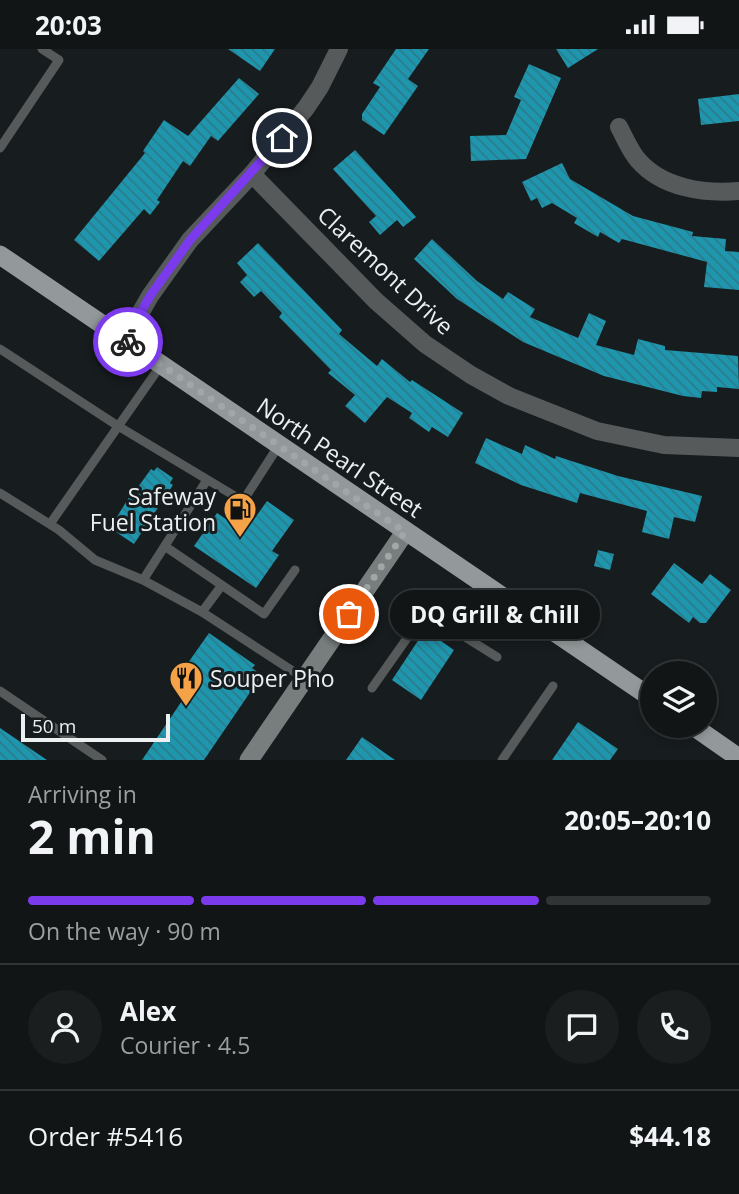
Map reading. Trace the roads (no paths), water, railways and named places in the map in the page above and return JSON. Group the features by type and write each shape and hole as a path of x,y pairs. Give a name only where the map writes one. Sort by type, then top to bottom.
{"main road":[{"name":"North Pearl Street","path":"0,255 640,690"},
{"path":"249,760 405,532"},
{"path":"710,738 739,758"}],"street":[{"path":"125,340 150,296 190,240 252,174 306,108 339,49"},
{"path":"620,127 637,160 660,178 694,189 739,191"},
{"name":"Claremont Drive","path":"252,174 376,301 425,344 471,375 521,401 597,431 664,445 739,448"}],"lane":[{"path":"0,148 58,60 42,49"},
{"path":"0,349 118,426 243,501 279,445"},
{"path":"50,524 161,365"},
{"path":"143,580 207,480"},
{"path":"0,493 50,524 95,561 143,580 202,612 305,679"},
{"path":"166,547 264,614 295,570"},
{"path":"202,612 222,585"},
{"path":"372,688 421,620 438,620 497,657"},
{"path":"502,760 553,686"},
{"path":"0,691 102,760"}],"place":[{"name":"Safeway Fuel Station","path":"240,539"},
{"name":"DQ Grill & Chill","path":"349,614"},
{"name":"Souper Pho","path":"186,708"}]}
